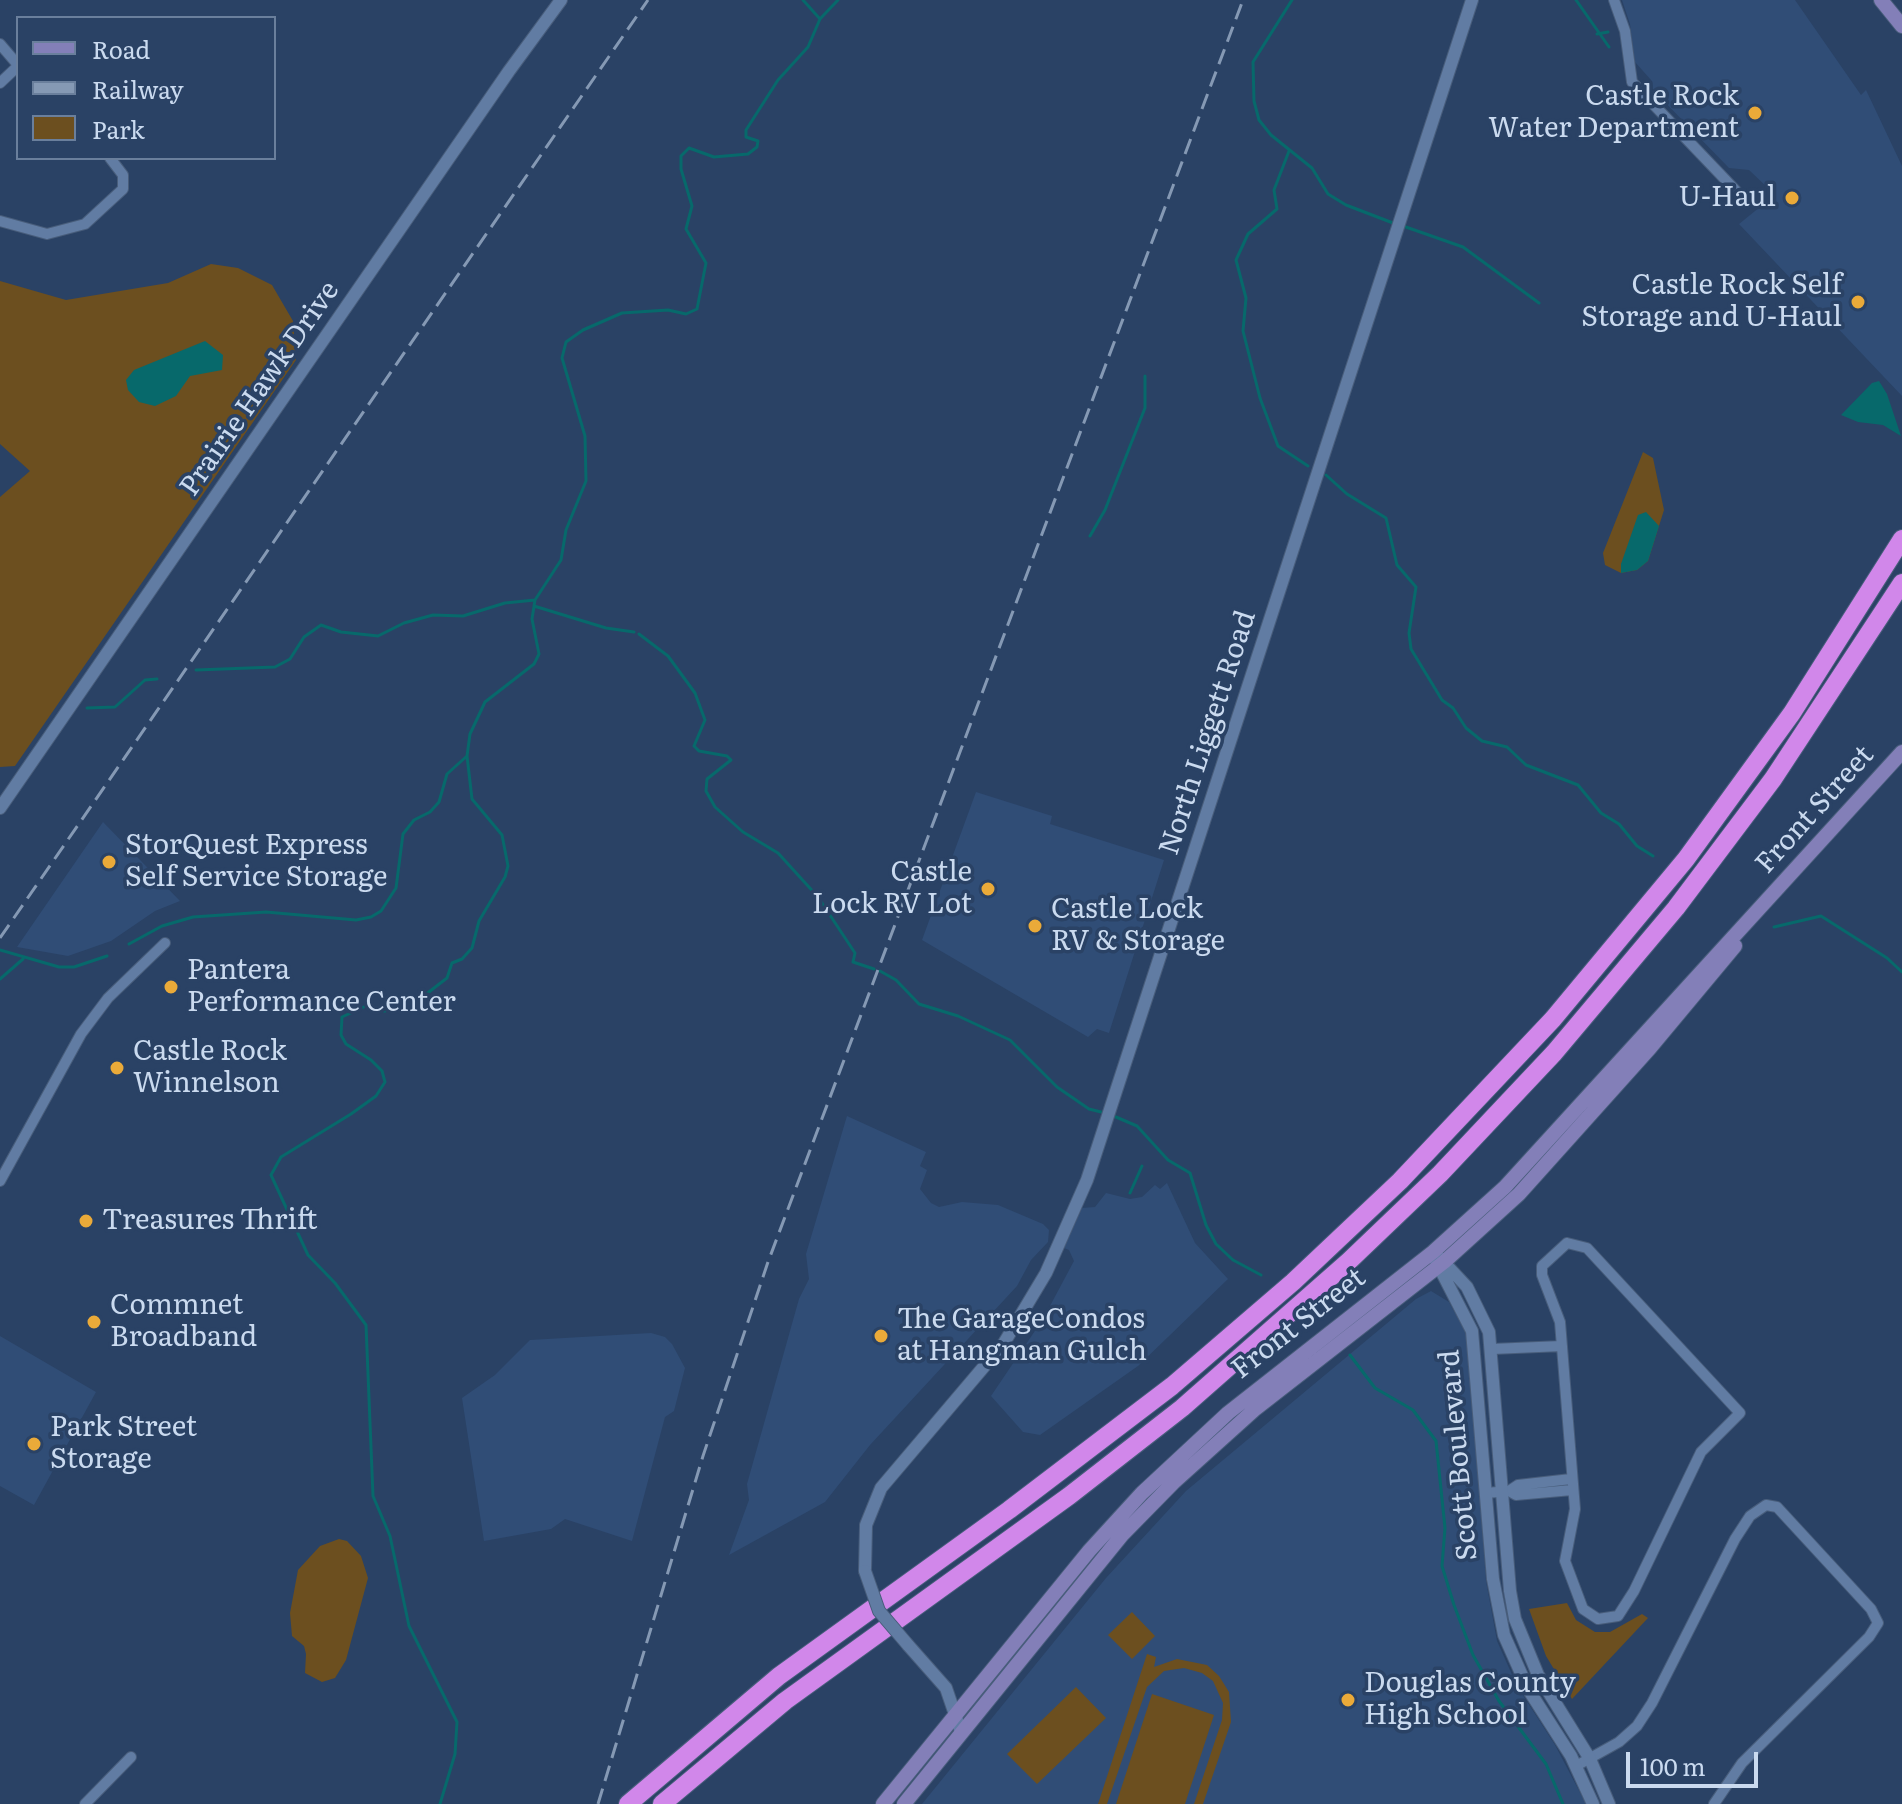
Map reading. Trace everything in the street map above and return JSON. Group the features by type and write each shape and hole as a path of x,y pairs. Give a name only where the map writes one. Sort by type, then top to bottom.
{"highway":[{"path":"628,1804 779,1676 1009,1510 1172,1386 1293,1282 1400,1181 1553,1019 1686,859 1792,713 1902,539"},
{"path":"662,1804 785,1701 1069,1496 1182,1408 1349,1261 1440,1174 1554,1053 1685,896 1781,767 1902,583"}],"main road":[{"path":"1881,0 1902,26"},
{"name":"Front Street","path":"904,1804 1122,1535 1174,1482 1254,1410 1438,1260 1559,1151 1708,980 1766,903 1902,752"},
{"name":"Front Street","path":"883,1804 1089,1551 1170,1465 1247,1396 1438,1260"}],"street":[{"name":"Prairie Hawk Drive","path":"0,808 561,0"},
{"name":"North Liggett Road","path":"961,1732 940,1678 879,1611 865,1571 866,1525 881,1488 1004,1343 1046,1273 1087,1180 1472,0"},
{"path":"1614,0 1625,31 1632,82 1740,195"},
{"path":"0,44 16,64"},
{"path":"0,83 16,68"},
{"path":"0,221 47,234 85,224 123,189 123,175 112,160"},
{"path":"0,1181 81,1034 108,998 165,943"},
{"path":"1567,1243 1587,1248 1740,1413 1701,1452 1634,1591 1618,1616 1598,1619 1583,1609 1573,1587 1565,1561 1575,1509 1572,1485 1560,1322 1542,1275 1542,1266 1567,1243"},
{"name":"Scott Boulevard","path":"1438,1260 1475,1299 1486,1320 1492,1349 1506,1492 1510,1591 1520,1632 1545,1689 1590,1759 1609,1804"},
{"name":"Scott Boulevard","path":"1438,1260 1472,1331 1493,1579 1504,1635 1528,1689 1576,1766 1593,1804"},
{"path":"1492,1349 1562,1346"},
{"path":"1486,1493 1506,1492 1518,1485 1572,1485"},
{"path":"1576,1766 1637,1726 1652,1703 1735,1539 1750,1516 1766,1505 1777,1507 1871,1609 1878,1623 1869,1637 1742,1763 1714,1804"},
{"path":"85,1804 131,1757"}],"shaded area":[{"path":"1622,0 1795,0 1861,95 1866,90 1902,166 1902,396 1739,224 1760,207 1770,190 1749,170 1729,168 1653,90 1651,80 1635,62 1630,24"},
{"path":"205,341 223,355 222,370 190,376 176,396 155,406 139,402 128,390 126,380 134,370"},
{"path":"1879,381 1887,394 1901,436 1883,425 1858,422 1841,415 1872,383"},
{"path":"1646,512 1659,526 1648,561 1637,570 1621,573 1621,564 1638,515"},
{"name":"Castle Lock RV & Storage","path":"976,792 1052,816 1050,824 1164,860 1109,1033 1097,1029 1088,1037 922,940"},
{"name":"StorQuest Express Self Service Storage","path":"103,822 180,901 155,911 111,941 68,956 17,947"},
{"name":"The GarageCondos at Hangman Gulch","path":"847,1116 926,1152 920,1166 927,1170 920,1189 931,1203 939,1207 962,1202 998,1205 1043,1224 1049,1230 1048,1242 1031,1260 1017,1286 870,1445 825,1502 729,1555 749,1500 747,1484 799,1299 809,1279 806,1254"},
{"path":"1167,1183 1195,1243 1228,1279 1138,1366 1040,1435 1023,1432 991,1396 1043,1319 1074,1261 1069,1250 1064,1248 1082,1208 1095,1207 1106,1193 1130,1199 1142,1197 1155,1185 1160,1189"},
{"path":"1431,1291 1449,1302 1468,1337 1486,1581 1497,1641 1517,1686 1555,1745 1586,1804 922,1804 1106,1578 1186,1491 1416,1299"},
{"path":"651,1333 665,1337 672,1344 685,1368 674,1411 665,1417 632,1541 565,1519 551,1529 484,1541 462,1398 495,1375 530,1340"},
{"name":"Park Street Storage","path":"0,1336 96,1392 34,1505 0,1486"}],"green space":[{"path":"211,264 238,268 272,285 293,321 296,360 15,766 0,767 0,497 30,471 0,444 0,281 66,300 168,283"},
{"path":"1643,452 1653,458 1664,510 1648,561 1637,570 1621,573 1605,565 1603,553"},
{"path":"339,1539 347,1541 361,1556 368,1578 346,1660 335,1678 322,1682 305,1673 304,1646 292,1636 290,1613 298,1570 320,1546"},
{"path":"1567,1603 1576,1620 1595,1632 1610,1632 1642,1614 1648,1618 1572,1699 1546,1656 1529,1609"},
{"path":"1132,1612 1155,1636 1132,1659 1108,1635"},
{"path":"1147,1654 1156,1657 1154,1667 1177,1659 1207,1665 1229,1692 1231,1722 1203,1804 1194,1804 1222,1720 1223,1703 1213,1681 1202,1673 1184,1668 1164,1671 1147,1687 1107,1804 1098,1804"},
{"path":"1076,1687 1106,1718 1037,1784 1007,1754"},
{"path":"1152,1694 1214,1715 1185,1804 1116,1804"}],"waterway":[{"path":"803,0 820,19"},
{"path":"440,1804 455,1754 457,1722 409,1626 390,1536 373,1496 366,1325 335,1283 308,1255 271,1175 281,1157 376,1096 385,1082 382,1071 371,1060 346,1044 341,1035 342,1017 366,1006 393,1010 425,995 447,978 452,963 462,959 472,948 479,921 505,877 508,866 502,835 472,799 467,756 470,734 485,702 534,664 539,654 532,619 535,600 561,560 566,530 586,481 585,436 562,358 566,342 583,330 622,313 668,310 686,314 697,309 706,263 686,229 692,206 681,169 681,156 689,148 714,157 748,154 757,147 758,141 746,137 746,130 778,80 808,47 820,19 838,0"},
{"path":"1292,0 1253,62 1254,101 1259,120 1271,135 1312,168 1328,194 1346,205 1393,223"},
{"path":"1576,0 1609,47"},
{"path":"1597,34 1608,32"},
{"path":"1289,151 1274,190 1277,209 1248,234 1236,260 1246,298 1243,331 1260,398 1278,446 1308,466"},
{"path":"1403,226 1463,247 1539,303"},
{"path":"1090,536 1105,510 1145,408 1145,376"},
{"path":"1326,475 1347,494 1386,518 1397,565 1416,587 1409,633 1411,649 1442,700 1453,708 1466,728 1482,741 1507,747 1526,765 1578,785 1601,813 1619,824 1637,846 1653,856"},
{"path":"196,670 275,667 290,659 304,637 321,625 341,632 378,636 404,623 433,615 463,616 505,603 535,600"},
{"path":"534,606 606,628 634,632"},
{"path":"639,634 668,656 695,693 705,720 694,746 699,751 727,756 731,760 707,779 706,791 715,807 743,832 778,853 818,897 855,953 853,962 874,969"},
{"path":"87,708 115,707 145,680 157,679"},
{"path":"129,944 162,926 193,917 266,912 356,920 371,917 381,911 396,888 403,834 414,820 430,812 439,802 447,774 467,756"},
{"path":"1774,927 1821,916 1887,958 1902,972"},
{"path":"0,950 59,967 74,967 107,956"},
{"path":"0,979 23,959"},
{"path":"880,971 896,980 919,1004 958,1016 1010,1040 1057,1087 1089,1109 1101,1112"},
{"path":"1116,1117 1137,1126 1168,1160 1190,1173 1206,1225 1216,1244 1233,1260 1261,1275"},
{"path":"1130,1193 1142,1166"},
{"path":"1350,1355 1375,1388 1413,1410 1436,1441 1445,1528 1442,1566 1454,1605 1473,1655 1499,1701 1546,1764 1563,1804"}],"railway":[{"path":"0,938 648,0"},
{"path":"598,1804 703,1456 768,1262 1243,0"}],"place":[{"name":"Castle Rock Water Department","path":"1755,113"},
{"name":"U-Haul","path":"1792,198"},
{"name":"Castle Rock Self Storage and U-Haul","path":"1858,302"},
{"name":"StorQuest Express Self Service Storage","path":"109,862"},
{"name":"Castle Lock RV Lot","path":"988,889"},
{"name":"Castle Lock RV & Storage","path":"1035,926"},
{"name":"Pantera Performance Center","path":"171,987"},
{"name":"Castle Rock Winnelson","path":"117,1068"},
{"name":"Treasures Thrift","path":"86,1221"},
{"name":"Commnet Broadband","path":"94,1322"},
{"name":"The GarageCondos at Hangman Gulch","path":"881,1336"},
{"name":"Park Street Storage","path":"34,1444"},
{"name":"Douglas County High School","path":"1348,1700"}]}
